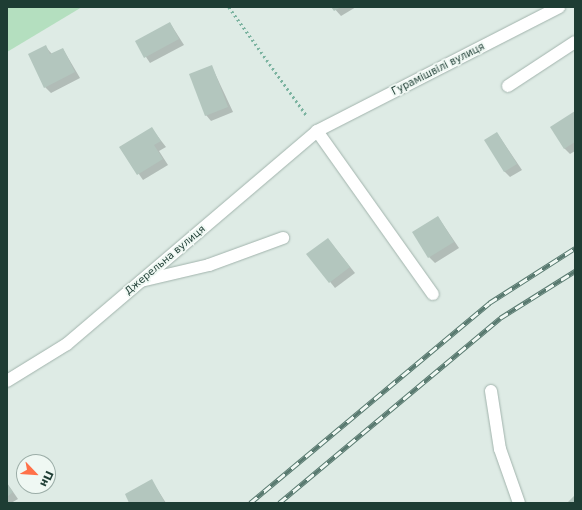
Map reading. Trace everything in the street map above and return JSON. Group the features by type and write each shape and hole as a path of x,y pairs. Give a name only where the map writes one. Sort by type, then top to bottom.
{"street":[{"name":"Гурамішвілі вулиця","path":"317,131 559,7"},
{"path":"508,86 575,42"},
{"name":"Джерельна вулиця","path":"7,381 66,344 317,131"},
{"path":"317,131 433,294"},
{"path":"141,281 209,265 283,238"},
{"path":"491,391 500,449 519,503"}],"path":[{"path":"229,7 317,131"}],"green space":[{"path":"7,7 82,7 7,52"}],"building":[{"path":"331,7 341,7 334,11"},
{"path":"170,22 179,39 144,58 135,41"},
{"path":"46,45 50,54 63,48 75,72 44,88 28,54"},
{"path":"212,65 228,107 205,116 189,74"},
{"path":"575,111 575,142 564,149 550,127"},
{"path":"152,127 161,141 154,145 163,159 137,175 119,147"},
{"path":"497,132 517,164 504,172 484,140"},
{"path":"438,216 454,242 428,258 412,232"},
{"path":"328,238 350,267 329,283 306,254"},
{"path":"152,479 165,503 129,503 125,494"},
{"path":"7,484 13,492 7,497"},
{"path":"575,495 575,503 567,503"}],"railway":[{"path":"250,503 489,303 575,248"},
{"path":"279,503 500,318 575,271"}]}
